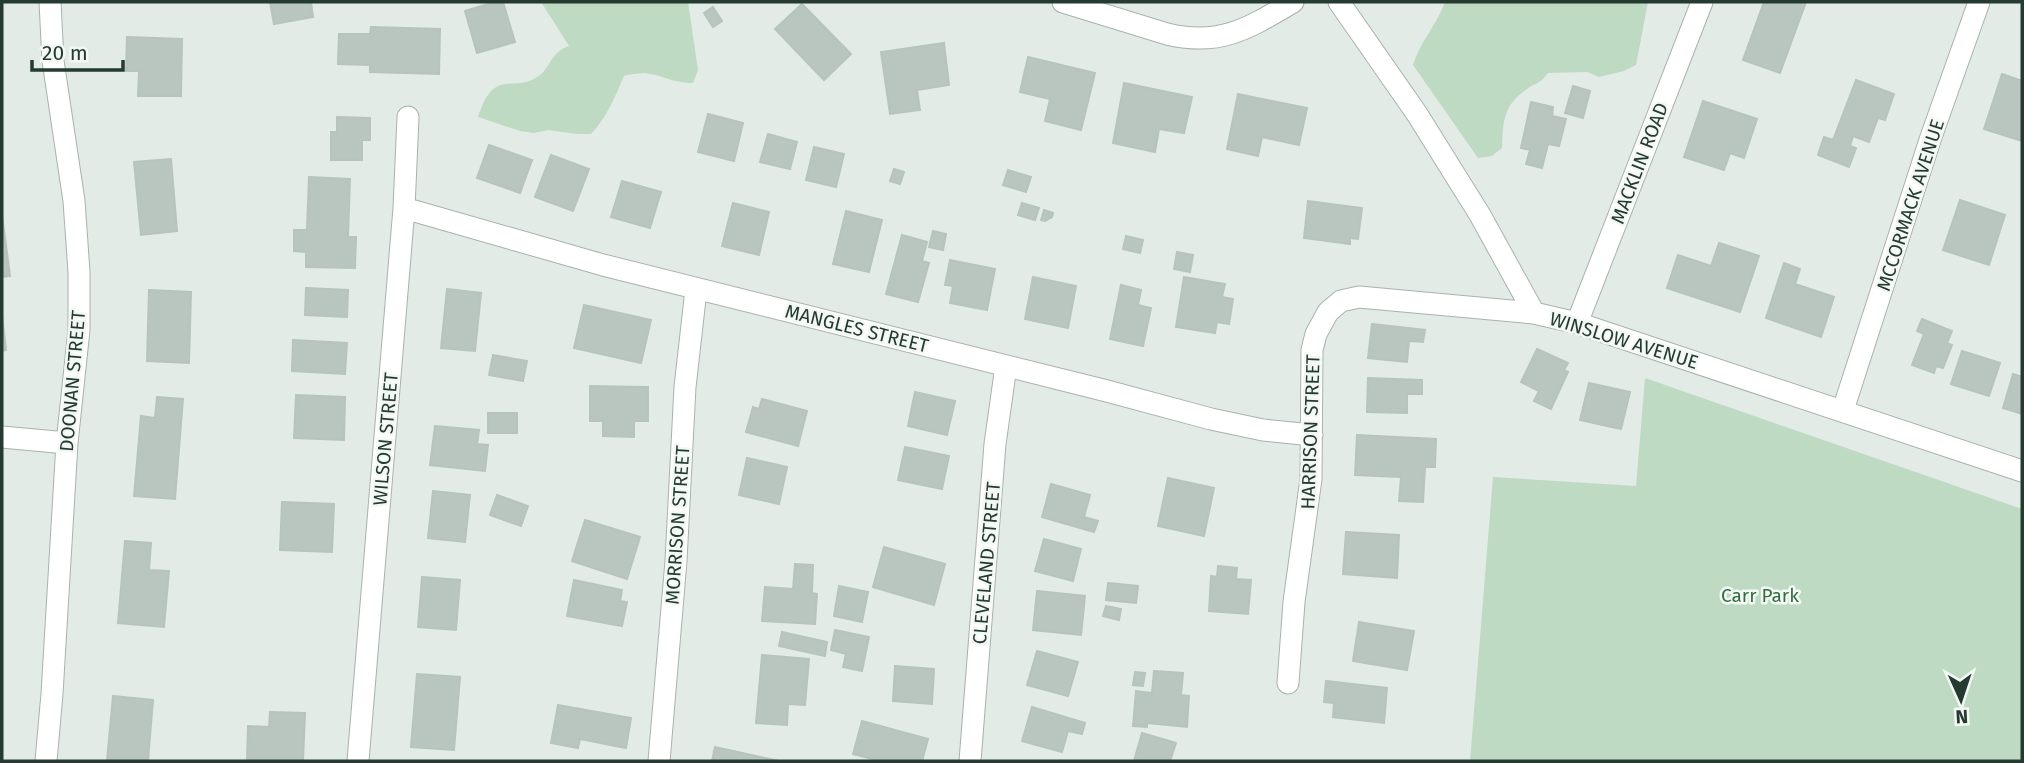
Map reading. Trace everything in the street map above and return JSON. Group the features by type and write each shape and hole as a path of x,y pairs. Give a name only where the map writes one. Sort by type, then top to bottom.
{"street":[{"name":"DOONAN STREET","path":"46,761 67,443 79,330 79,272 74,201 53,61 50,2"},
{"path":"1063,2 1167,34 1209,38 1244,30 1293,2"},
{"name":"WINSLOW AVENUE","path":"1339,2 1417,114 1480,215 1534,313 1577,323 2022,471"},
{"name":"MACKLIN ROAD","path":"1577,323 1702,2"},
{"name":"MCCORMACK AVENUE","path":"1843,410 1931,137 1979,2"},
{"name":"WILSON STREET","path":"358,761 404,208 408,117"},
{"name":"MANGLES STREET","path":"404,208 696,289 1211,419 1283,433 1312,435"},
{"name":"MORRISON STREET","path":"659,761 676,561 685,387 696,289"},
{"name":"HARRISON STREET","path":"1288,683 1294,602 1307,520 1312,435 1312,350 1321,321 1335,305 1348,298 1359,297 1534,313"},
{"name":"CLEVELAND STREET","path":"970,761 995,444 1006,366"},
{"path":"2,437 67,443"}],"green space":[{"path":"541,2 688,2 698,70 693,83 644,73 624,76 606,114 591,134 548,130 534,133 520,131 478,117 491,91 505,84 530,81 544,71 558,52 569,46"},
{"path":"1445,2 1648,2 1636,65 1599,77 1587,72 1548,73 1513,101 1504,122 1502,148 1492,156 1478,158 1413,65"},
{"name":"Carr Park","path":"1645,378 2022,509 2022,761 1470,761 1493,477 1636,486"}],"building":[{"path":"270,2 311,2 313,17 274,24"},
{"path":"503,2 515,42 477,53 465,11"},
{"path":"1764,2 1806,2 1780,73 1743,60"},
{"path":"802,4 851,54 824,80 775,29"},
{"path":"713,7 722,21 713,27 704,13"},
{"path":"371,27 440,29 439,74 370,72 370,65 338,64 339,34 370,34"},
{"path":"127,37 182,39 181,96 138,96 139,71 126,71"},
{"path":"944,43 949,85 917,90 920,110 890,114 881,52"},
{"path":"1028,57 1095,73 1081,130 1045,121 1050,99 1020,92"},
{"path":"2002,74 2022,81 2022,141 1984,129"},
{"path":"1856,80 1894,94 1885,120 1878,118 1869,142 1853,136 1850,146 1856,148 1849,167 1818,155 1824,137 1833,140"},
{"path":"1124,83 1192,97 1184,133 1159,129 1155,152 1113,143"},
{"path":"1573,86 1590,91 1583,118 1565,113"},
{"path":"1238,94 1307,108 1299,145 1262,137 1258,156 1227,149"},
{"path":"1703,101 1757,119 1744,158 1730,153 1724,170 1684,157"},
{"path":"1531,102 1553,107 1552,116 1566,119 1559,146 1548,144 1542,168 1526,164 1530,150 1521,148"},
{"path":"708,114 743,123 734,161 698,152"},
{"path":"337,117 370,118 370,140 362,140 362,160 331,160 331,132 337,132"},
{"path":"768,134 797,142 790,169 760,162"},
{"path":"489,145 532,160 520,193 477,178"},
{"path":"814,147 844,154 836,187 806,180"},
{"path":"551,155 589,169 573,211 535,197"},
{"path":"171,159 177,231 141,235 134,162"},
{"path":"894,169 904,172 900,184 890,181"},
{"path":"1008,170 1031,177 1026,192 1003,185"},
{"path":"309,177 350,179 348,237 356,237 355,268 306,267 306,252 294,251 294,230 307,230"},
{"path":"622,181 661,192 650,228 611,217"},
{"path":"1960,200 2005,215 1989,265 1943,250"},
{"path":"1308,201 1362,208 1358,239 1350,238 1350,244 1304,238"},
{"path":"733,203 769,212 759,255 722,246"},
{"path":"1022,203 1039,208 1035,220 1018,215"},
{"path":"1044,210 1053,213 1052,217 1045,221 1041,220"},
{"path":"846,211 882,220 869,272 833,264"},
{"path":"2,215 10,276 2,277"},
{"path":"933,231 946,234 943,250 929,247"},
{"path":"902,235 927,242 922,261 929,263 918,302 886,294"},
{"path":"1126,236 1143,240 1140,253 1123,249"},
{"path":"1719,243 1759,256 1740,312 1667,288 1678,255 1711,266"},
{"path":"1177,252 1193,255 1190,272 1174,269"},
{"path":"950,260 995,269 987,310 950,303 953,286 945,285"},
{"path":"1784,263 1800,269 1795,284 1834,297 1821,337 1766,318"},
{"path":"1033,277 1076,286 1068,328 1025,319"},
{"path":"1184,277 1225,284 1222,297 1233,299 1229,324 1217,322 1215,333 1176,327"},
{"path":"1121,285 1141,290 1138,305 1151,308 1143,346 1110,339"},
{"path":"306,288 348,290 347,317 305,315"},
{"path":"447,289 481,293 475,351 441,348"},
{"path":"149,290 191,292 189,363 147,361"},
{"path":"584,305 651,320 641,363 574,348"},
{"path":"2,315 6,350 2,351"},
{"path":"1922,319 1952,331 1947,343 1952,345 1943,368 1936,366 1934,373 1912,365 1924,334 1917,331"},
{"path":"1372,324 1425,330 1423,342 1409,341 1407,362 1368,358"},
{"path":"293,340 347,343 345,374 292,371"},
{"path":"1537,349 1568,363 1564,370 1568,372 1551,409 1534,401 1539,391 1521,382"},
{"path":"1962,351 2000,363 1989,396 1951,384"},
{"path":"493,355 527,361 523,381 489,375"},
{"path":"2013,374 2022,377 2022,414 2003,408"},
{"path":"1368,378 1422,380 1422,394 1407,394 1407,413 1367,412"},
{"path":"1589,383 1630,392 1621,429 1580,420"},
{"path":"590,386 648,387 648,421 634,421 634,437 603,436 603,421 590,421"},
{"path":"915,392 955,401 947,435 908,426"},
{"path":"296,395 345,397 344,440 294,438"},
{"path":"157,397 183,399 175,499 134,496 141,416 155,418"},
{"path":"762,399 807,411 798,446 746,432 753,407 759,409"},
{"path":"488,413 517,413 517,433 488,433"},
{"path":"435,426 479,430 477,444 488,445 485,471 430,465"},
{"path":"1357,435 1436,439 1435,467 1425,467 1423,502 1399,501 1401,477 1355,475"},
{"path":"905,447 949,456 942,489 898,480"},
{"path":"747,458 787,467 779,504 739,495"},
{"path":"1168,478 1214,488 1204,536 1158,526"},
{"path":"1051,484 1090,495 1084,517 1098,521 1094,532 1042,517"},
{"path":"433,491 470,495 465,542 428,538"},
{"path":"497,495 528,506 521,526 490,515"},
{"path":"282,502 334,504 332,552 280,550"},
{"path":"585,520 640,537 627,579 572,561"},
{"path":"1346,532 1399,535 1397,578 1343,574"},
{"path":"1044,539 1081,549 1073,581 1035,571"},
{"path":"125,541 151,543 149,570 169,571 164,627 118,623"},
{"path":"884,547 945,564 934,605 873,587"},
{"path":"795,564 813,565 812,593 817,594 815,624 762,621 765,587 793,589"},
{"path":"1218,566 1237,568 1236,579 1251,580 1248,614 1209,611 1211,576 1217,577"},
{"path":"422,577 460,580 456,630 418,627"},
{"path":"574,580 622,590 620,601 627,602 622,626 567,616"},
{"path":"1108,583 1138,586 1136,603 1106,600"},
{"path":"839,586 868,592 862,622 834,616"},
{"path":"1037,591 1085,596 1081,635 1033,630"},
{"path":"1106,606 1121,609 1119,620 1103,616"},
{"path":"1359,622 1414,631 1407,670 1353,661"},
{"path":"835,630 869,637 862,671 843,667 846,654 831,650"},
{"path":"782,632 827,642 825,656 779,646"},
{"path":"1037,651 1078,662 1068,696 1027,685"},
{"path":"762,655 809,659 805,705 788,704 787,725 756,723"},
{"path":"895,666 934,669 932,704 893,701"},
{"path":"1154,671 1183,673 1181,695 1189,696 1187,727 1147,723 1147,727 1133,726 1136,691 1152,693"},
{"path":"1135,672 1145,673 1143,686 1133,685"},
{"path":"417,674 460,677 454,750 411,747"},
{"path":"1326,681 1387,688 1384,723 1333,717 1334,703 1324,702"},
{"path":"113,696 153,700 148,761 107,761"},
{"path":"558,705 631,718 626,748 580,739 578,748 551,743"},
{"path":"1032,707 1085,723 1082,734 1068,731 1062,752 1022,741"},
{"path":"270,712 305,713 303,761 247,761 248,726 269,727"},
{"path":"862,721 928,739 922,761 880,761 853,754"},
{"path":"1142,733 1176,743 1170,761 1134,761"},
{"path":"715,747 779,761 712,761"}]}
